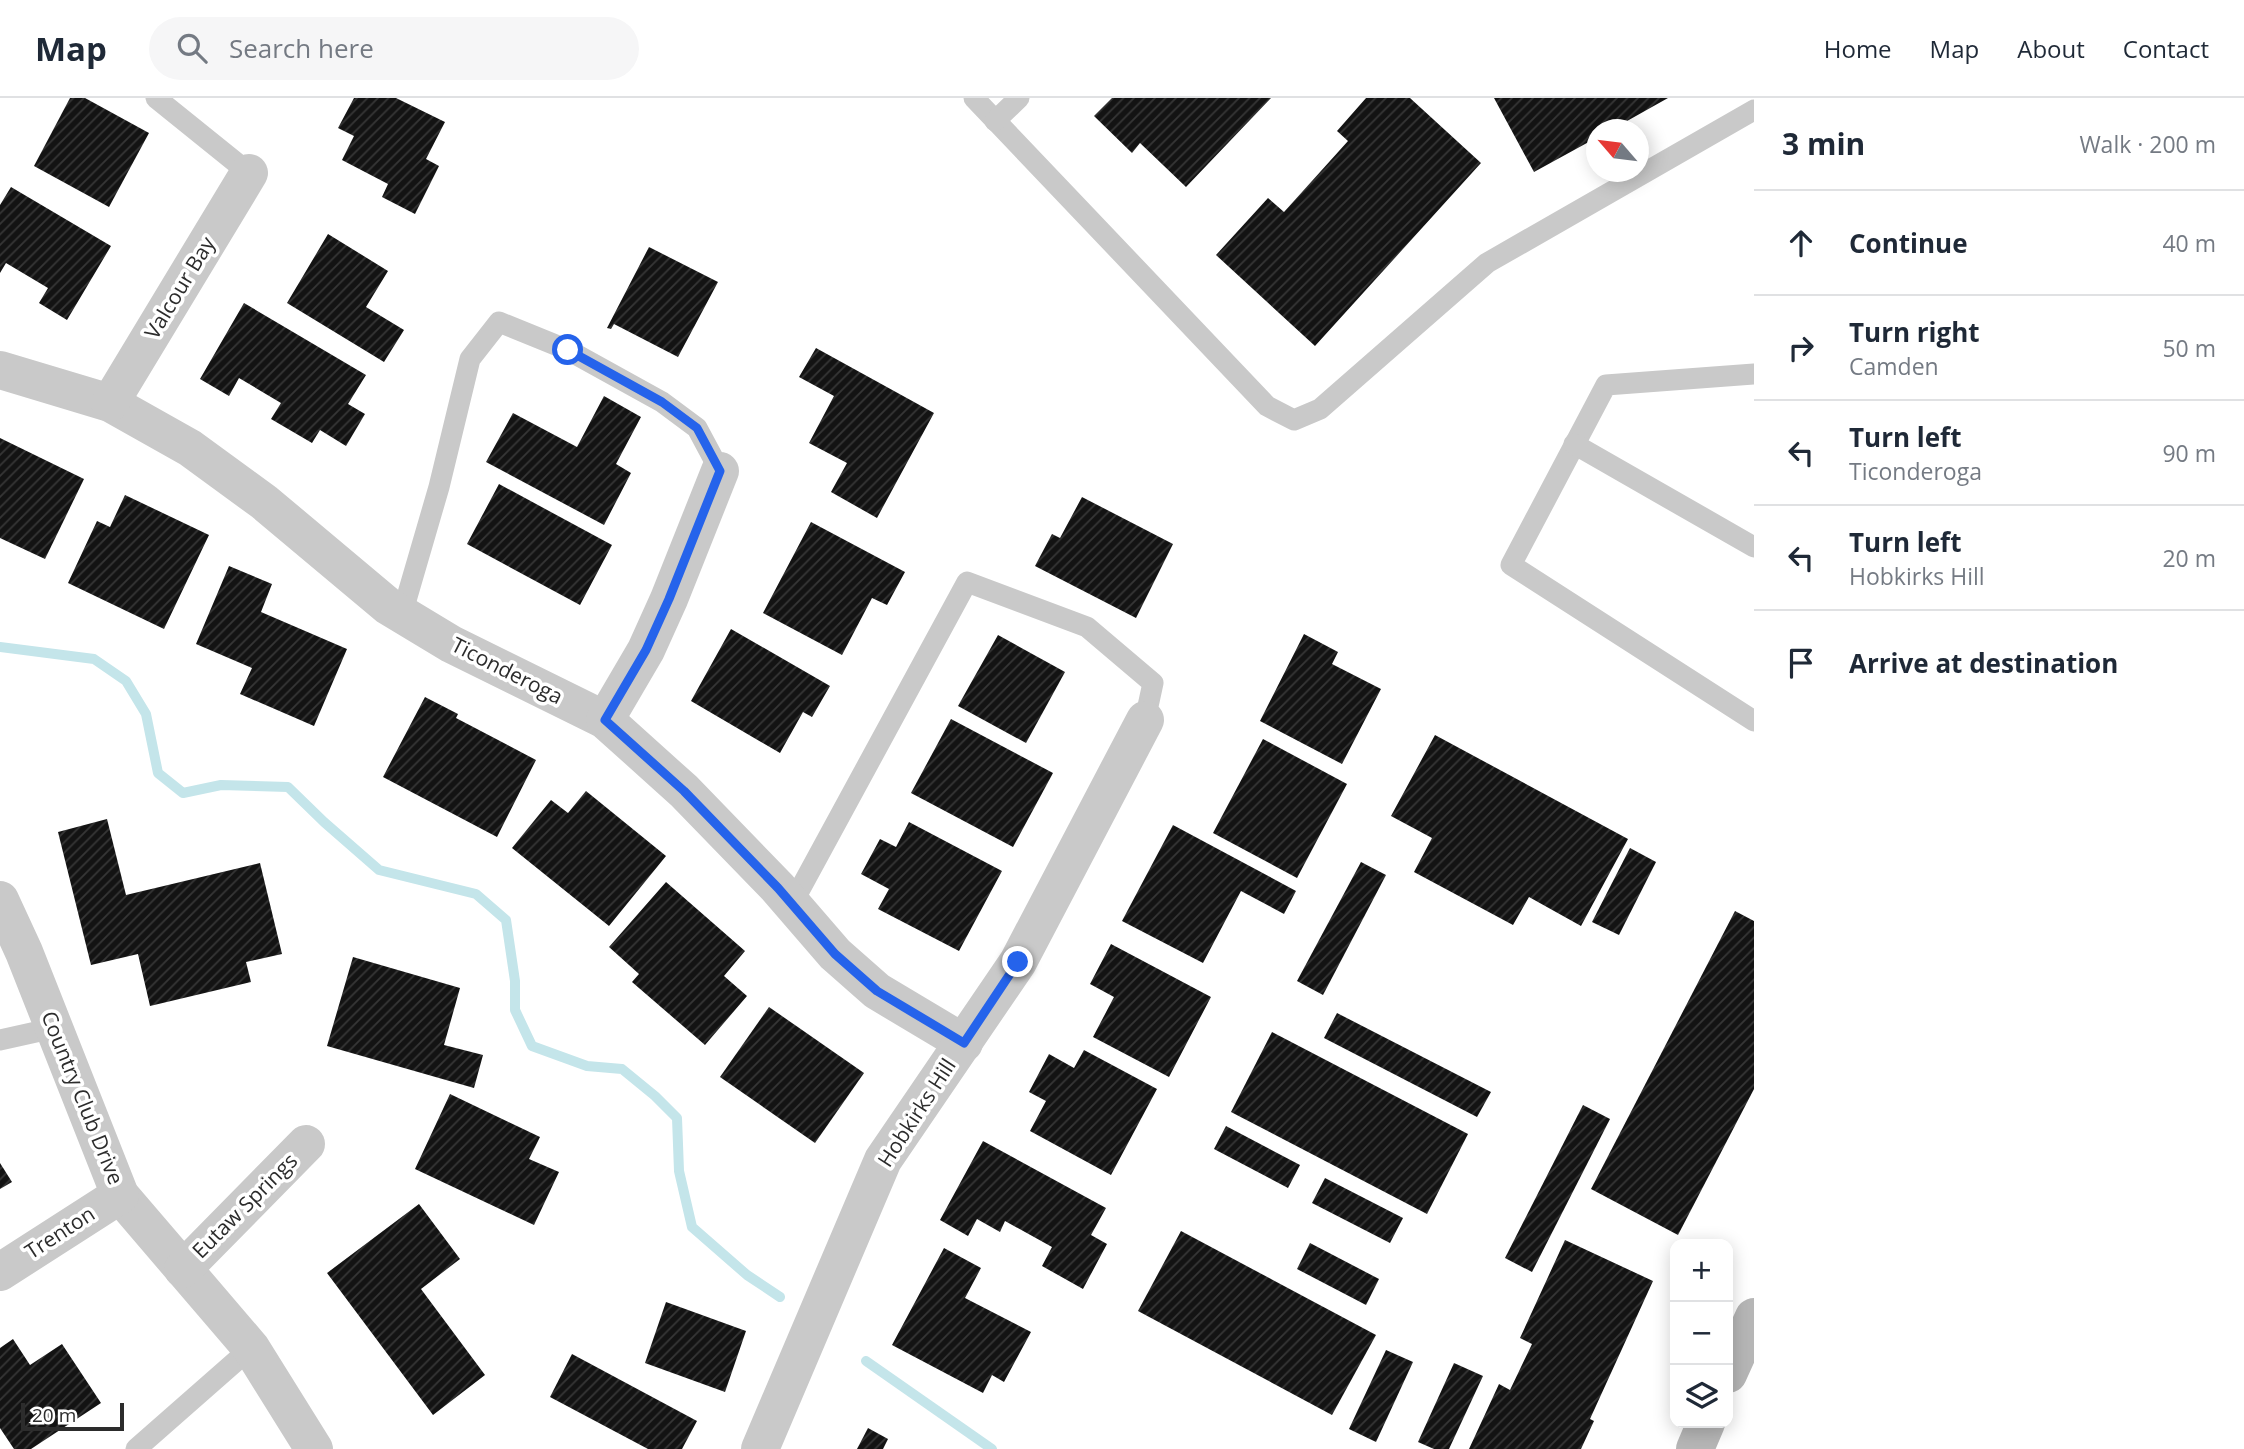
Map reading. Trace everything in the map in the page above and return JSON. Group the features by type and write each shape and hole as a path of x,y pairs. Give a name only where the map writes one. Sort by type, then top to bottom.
{"street":[{"name":"Valcour Bay","path":"110,404 249,173"},
{"name":"Ticonderoga","path":"0,370 110,404 190,448 264,502 388,606 451,644 605,720 684,791 792,904 835,954 877,991 964,1043"},
{"path":"605,720 646,650 720,471"},
{"name":"Hobkirks Hill","path":"760,1449 883,1160 1018,962 1145,720"},
{"name":"Country Club Drive","path":"0,900 120,1195 251,1348 314,1449"},
{"name":"Eutaw Springs","path":"183,1269 306,1144"},
{"name":"Trenton","path":"0,1272 120,1195"},
{"path":"1732,1365 1754,1317"},
{"path":"1695,1449 1704,1428"}],"lane":[{"path":"156,98 249,173"},
{"path":"974,98 1267,405 1293,420 1320,409 1488,263 1754,110"},
{"path":"995,121 1019,98"},
{"path":"402,614 439,487 470,359 499,322 568,350 662,402 697,428 720,471"},
{"path":"1754,374 1606,385 1510,565 1754,721"},
{"path":"1574,444 1754,547"},
{"path":"792,904 967,582 1087,627 1153,683 1145,720"},
{"path":"0,1040 54,1028"},
{"path":"136,1449 251,1348"}],"building":[{"path":"70,98 85,98 149,133 109,207 34,166"},
{"path":"354,98 396,98 445,122 426,159 439,166 415,214 382,197 388,184 342,160 354,136 338,128"},
{"path":"1112,98 1271,98 1186,187 1140,143 1132,153 1094,116"},
{"path":"1366,98 1410,98 1481,163 1315,346 1216,255 1268,198 1284,212 1348,141 1337,131"},
{"path":"1494,98 1668,98 1631,119 1586,119 1586,143 1534,172"},
{"path":"11,187 111,246 67,320 39,303 48,288 6,263 0,273 0,205"},
{"path":"328,234 388,271 366,307 404,330 384,362 287,303"},
{"path":"649,247 718,282 678,357 614,324 611,329 607,328"},
{"path":"244,303 366,375 348,404 365,414 346,446 320,430 312,443 271,419 281,403 239,378 229,396 200,379"},
{"path":"816,348 934,413 877,518 831,492 847,463 809,443 834,396 799,377"},
{"path":"604,396 641,417 616,464 631,473 604,525 486,462 513,413 577,447"},
{"path":"0,438 84,479 45,559 0,538"},
{"path":"499,484 612,545 580,605 467,544"},
{"path":"125,495 209,535 164,629 68,583 97,521 110,527"},
{"path":"1082,497 1173,544 1136,618 1035,566 1052,534 1060,538"},
{"path":"811,522 905,572 887,605 872,598 842,655 763,613"},
{"path":"229,566 272,584 261,612 347,649 314,726 240,694 252,668 196,644"},
{"path":"731,629 830,686 812,717 803,712 780,753 691,701"},
{"path":"1304,634 1338,652 1332,664 1381,689 1342,764 1260,721"},
{"path":"998,635 1065,672 1026,743 958,706"},
{"path":"425,697 458,714 456,718 536,760 497,837 383,777"},
{"path":"951,719 1053,773 1013,847 911,793"},
{"path":"1435,735 1628,839 1581,926 1529,897 1513,925 1414,872 1432,838 1391,816"},
{"path":"1263,739 1347,784 1297,878 1213,833"},
{"path":"586,791 666,856 609,926 512,848 551,800 568,813"},
{"path":"107,819 126,895 260,863 282,954 246,962 251,982 150,1006 138,954 91,965 58,832"},
{"path":"909,822 1002,871 959,951 878,909 889,889 861,874 880,839 896,847"},
{"path":"1173,825 1296,891 1284,914 1241,891 1203,963 1122,921"},
{"path":"1630,848 1656,862 1619,935 1592,922"},
{"path":"1361,862 1386,875 1323,995 1297,981"},
{"path":"666,882 745,951 724,976 747,996 705,1045 632,982 639,974 609,947"},
{"path":"1735,911 1754,921 1754,1089 1678,1235 1591,1189"},
{"path":"1111,944 1211,997 1169,1077 1093,1037 1114,997 1090,984"},
{"path":"353,957 460,988 444,1045 483,1055 474,1088 327,1046"},
{"path":"769,1007 864,1073 815,1143 720,1077"},
{"path":"1337,1013 1491,1092 1477,1117 1324,1038"},
{"path":"1272,1032 1468,1134 1427,1214 1231,1112"},
{"path":"1084,1050 1157,1089 1111,1175 1030,1131 1046,1101 1029,1092 1049,1054 1074,1068"},
{"path":"450,1094 540,1137 529,1159 559,1172 534,1225 415,1169"},
{"path":"1583,1105 1610,1119 1532,1272 1505,1258"},
{"path":"1226,1126 1300,1165 1288,1188 1214,1149"},
{"path":"983,1141 1106,1208 1091,1235 1107,1244 1083,1289 1042,1266 1052,1247 1005,1221 1000,1232 977,1219 968,1236 940,1220"},
{"path":"0,1163 12,1182 0,1189"},
{"path":"1325,1178 1403,1218 1390,1243 1312,1203"},
{"path":"419,1204 460,1259 421,1289 485,1375 433,1415 327,1273"},
{"path":"1181,1231 1376,1335 1332,1415 1138,1311"},
{"path":"1565,1240 1653,1281 1590,1419 1594,1421 1581,1449 1469,1449 1499,1384 1510,1390 1532,1344 1520,1338"},
{"path":"1310,1243 1379,1279 1366,1305 1297,1269"},
{"path":"944,1248 981,1268 965,1298 1031,1332 1004,1382 992,1375 983,1393 892,1345"},
{"path":"666,1302 746,1331 725,1392 645,1363"},
{"path":"13,1339 30,1365 62,1344 101,1403 31,1449 14,1449 0,1428 0,1348"},
{"path":"1386,1350 1413,1362 1376,1442 1349,1429"},
{"path":"572,1354 697,1421 682,1449 648,1449 550,1397"},
{"path":"1454,1363 1483,1376 1449,1449 1434,1449 1418,1442"},
{"path":"868,1428 888,1439 883,1449 857,1449"}],"waterway":[{"path":"0,647 94,659 126,681 146,714 158,773 183,793 221,785 288,787 379,870 476,894 506,920 515,981 515,1010 532,1046 587,1066 622,1069 677,1118 679,1171 692,1227 747,1275 780,1297"},
{"path":"866,1361 992,1449"}],"route":[{"path":"568,350 662,402 697,428 720,471 646,650 605,720 684,791 778,888 835,954 877,991 964,1043 1018,962"}]}
